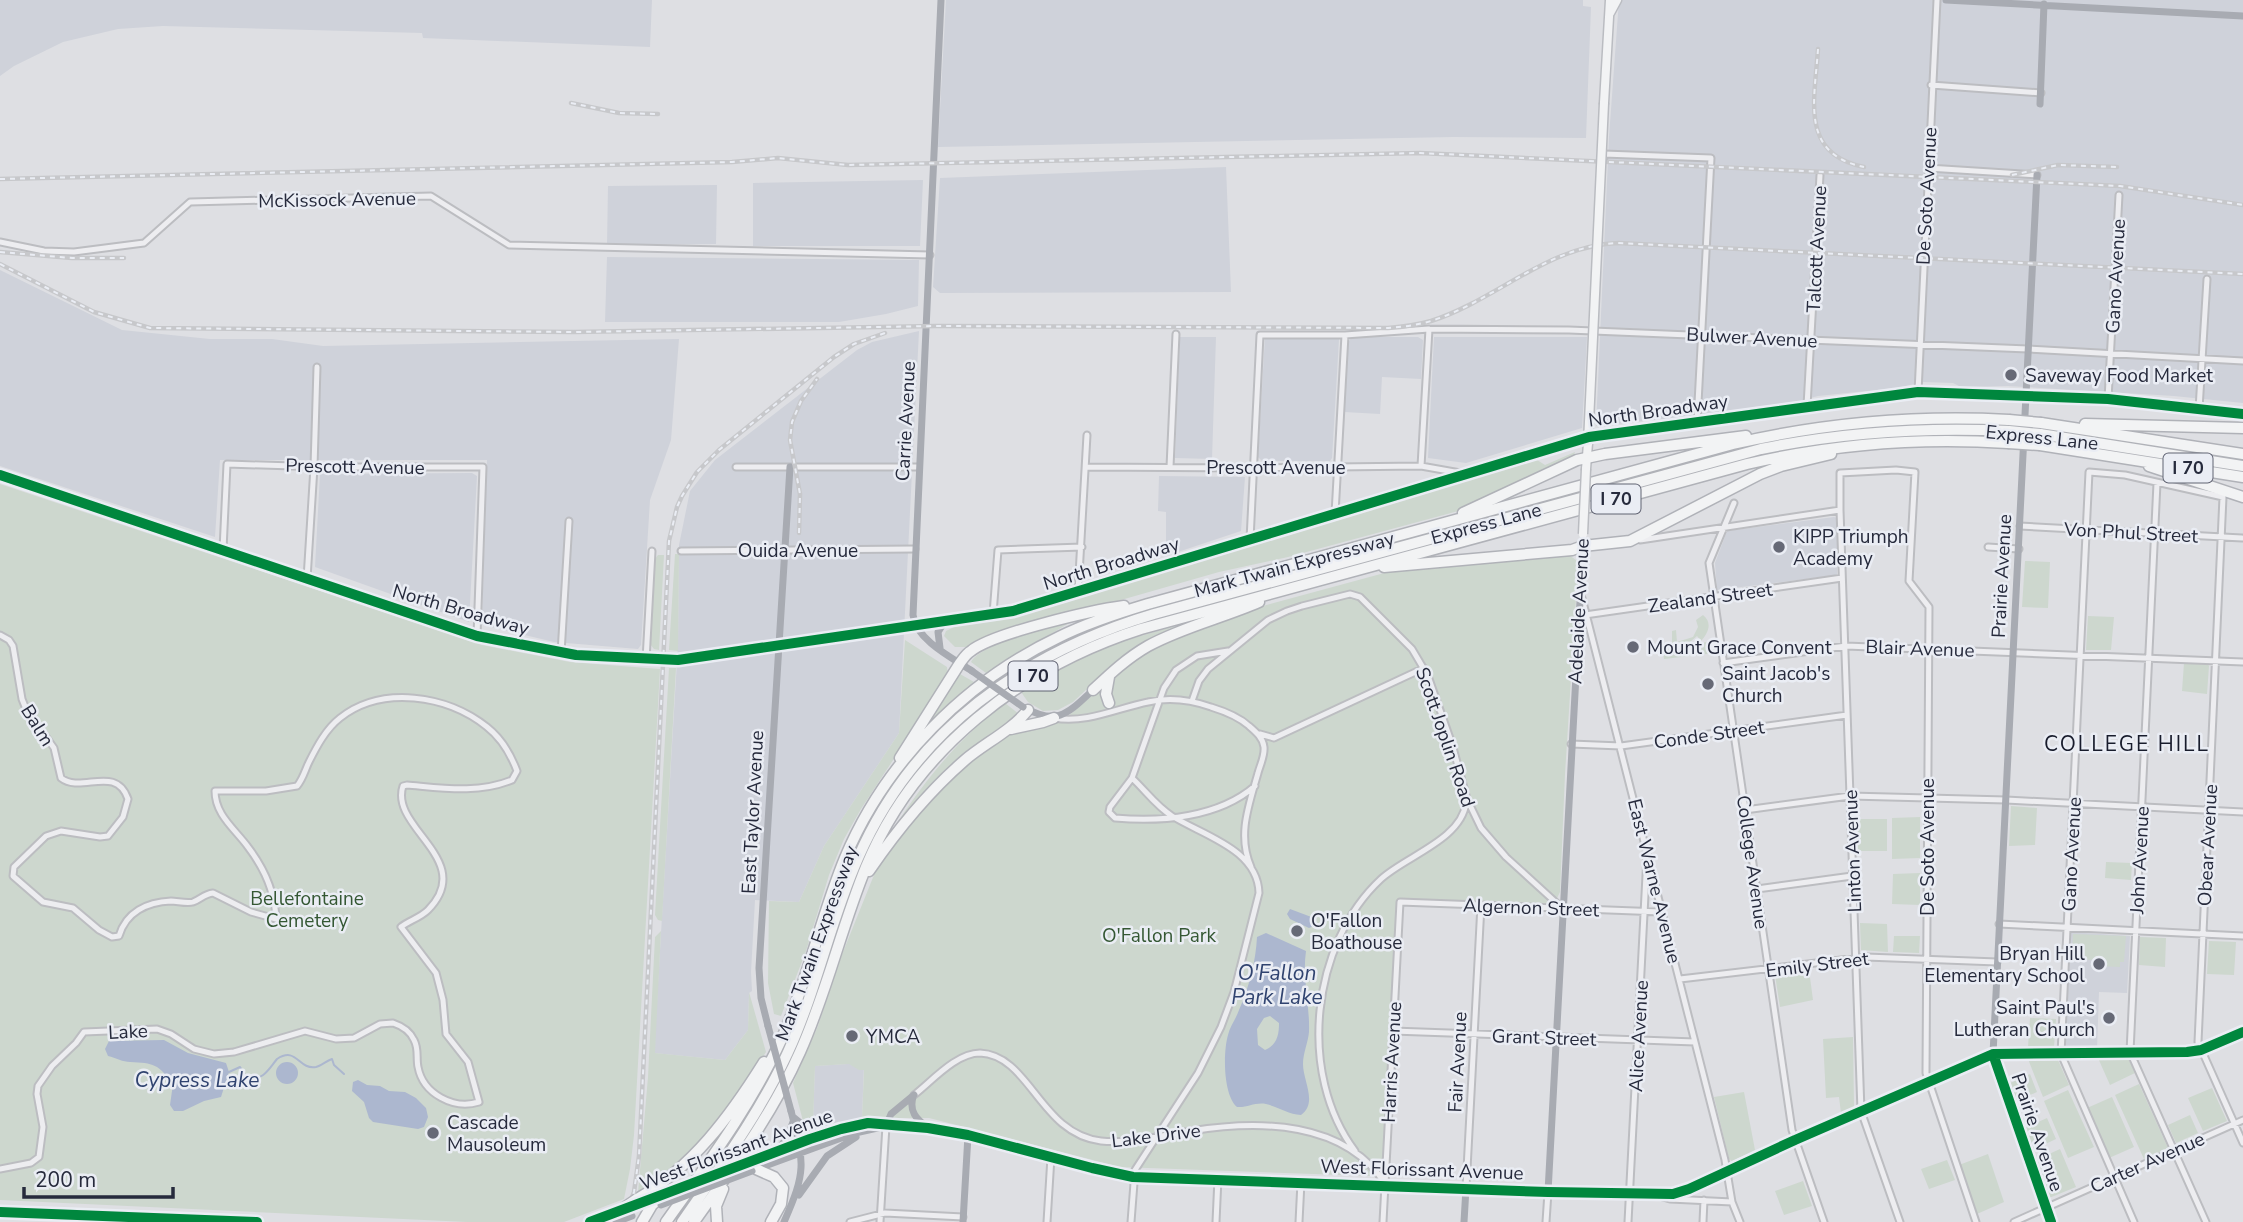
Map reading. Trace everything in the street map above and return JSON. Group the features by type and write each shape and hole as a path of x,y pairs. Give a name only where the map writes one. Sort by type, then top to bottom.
{"highway":[{"name":"Mark Twain Expressway","path":"666,1222 742,1113 768,1066 787,1027 846,856 882,793 926,735 951,710 993,676 1056,638 1105,617 1148,604 1697,454 1778,434 1834,425 1902,419 2009,420 2243,454"},
{"path":"2064,426 2110,423 2243,428"},
{"name":"Express Lane","path":"682,1222 753,1116 788,1053 813,990 851,875 883,810 914,766 951,726 989,693 1037,661 1085,637 1145,617 1734,456 1787,444 1859,433 1940,429 2008,437"},
{"path":"1430,527 1500,498 1577,460 1586,464 1605,454 1740,436 1778,434"},
{"name":"Mark Twain Expressway","path":"694,1222 770,1110 799,1054 823,995 859,885 881,835 921,776 970,723 1013,690 1058,662 1107,640 1295,587 1747,464 1801,453 1872,443 2008,437 2040,440 2243,477"},
{"path":"1588,440 1605,454"},
{"name":"Express Lane","path":"2040,440 2243,466"},
{"path":"1363,568 1572,550 1583,546 1630,541 1760,474 1781,466 1872,443"},
{"path":"2133,459 2243,497"},
{"path":"1093,690 1136,654 1165,638 1295,587"},
{"path":"882,793 912,738 960,663 972,650 1012,634 1105,608 1148,604"},
{"path":"1109,703 1106,694 1110,674"},
{"path":"859,885 903,823 923,800 963,761 1004,731 1026,708"},
{"path":"1004,731 1054,718"},
{"path":"617,1217 665,1182 713,1133 739,1100 787,1027"},
{"path":"717,1222 716,1206 736,1163"},
{"path":"754,1170 774,1177 783,1188 781,1205 771,1222"},
{"path":"642,1222 649,1210 664,1197"}],"main road":[{"name":"Carrie Avenue","path":"915,626 918,467 941,0"},
{"path":"1603,0 1609,16"},
{"name":"Adelaide Avenue","path":"1548,1192 1571,744 1583,616 1581,591 1586,464 1610,0"},
{"path":"1609,16 1617,0"},
{"path":"1946,0 2044,2 2243,16"},
{"path":"2040,104 2044,2"},
{"name":"Prairie Avenue","path":"2037,175 1993,1054 2051,1222"},
{"name":"North Broadway","path":"0,475 477,636 561,653 671,660 778,647 1023,608 1466,474 1588,440 1697,422 1918,392 2108,399 2243,414"},
{"name":"East Taylor Avenue","path":"790,467 759,968 761,998 801,1153 802,1175 794,1201"},
{"path":"940,648 938,632 945,621"},
{"path":"915,626 922,636 1026,708 1054,718 1070,712 1093,690"},
{"name":"West Florissant Avenue","path":"664,1197 799,1143 867,1123 928,1128 968,1135 1133,1177 1656,1195 1681,1192 1993,1054 2201,1050 2243,1032"},
{"path":"886,1126 891,1114 914,1095"},
{"path":"914,1095 912,1110 928,1128"},
{"path":"776,1152 787,1138 792,1116 809,1130 830,1132"},
{"name":"West Florissant Avenue","path":"636,1202 664,1197 754,1170 886,1126"},
{"path":"783,1222 794,1201 827,1156 867,1131"},
{"path":"963,1220 968,1135"},
{"name":"Fair Avenue","path":"1464,1222 1466,1188"},
{"name":"West Florissant Avenue","path":"590,1222 632,1216 649,1210"},
{"path":"0,1212 38,1218 257,1222"}],"street":[{"name":"De Soto Avenue","path":"1918,392 1937,0"},
{"path":"1931,85 2040,93"},
{"name":"Adelaide Avenue","path":"1588,440 1604,154 1712,158 1701,334"},
{"path":"1928,168 2037,175"},
{"name":"Talcott Avenue","path":"1807,406 1820,175"},
{"name":"Gano Avenue","path":"2108,399 2119,195"},
{"name":"McKissock Avenue","path":"0,242 44,251 74,252 144,243 190,202 431,197 509,246 930,255"},
{"path":"2199,409 2207,279"},
{"path":"1421,466 1429,329"},
{"name":"Bulwer Avenue","path":"1253,468 1260,335 1345,335 1429,329 1595,331 2243,361"},
{"path":"1170,467 1176,334"},
{"path":"1697,422 1701,334"},
{"path":"1335,514 1345,335"},
{"path":"307,579 317,367"},
{"path":"1078,592 1087,435"},
{"name":"Prescott Avenue","path":"223,550 227,464 483,467 477,636"},
{"name":"Prescott Avenue","path":"1086,467 1421,466 1466,474"},
{"path":"736,467 918,467"},
{"path":"1250,540 1253,468"},
{"name":"Linton Avenue","path":"1900,1222 1861,1111 1840,473 1878,470 1915,472"},
{"name":"De Soto Avenue","path":"1915,472 1909,582 1929,607 1926,1073 1976,1222"},
{"name":"Gano Avenue","path":"2134,1222 2060,1054 2090,472 2125,475 2157,483"},
{"name":"Obear Avenue","path":"2157,483 2222,496 2198,1042 2243,1143"},
{"name":"John Avenue","path":"2157,483 2130,1052 2206,1222"},
{"name":"College Avenue","path":"1734,503 1709,563 1795,1140 1824,1222"},
{"path":"1630,541 1840,510"},
{"path":"561,653 569,521"},
{"name":"Von Phul Street","path":"2020,526 2242,538"},
{"path":"993,614 998,550 1082,547"},
{"path":"1988,547 2018,549"},
{"name":"Ouida Avenue","path":"681,551 915,550"},
{"path":"646,660 652,551"},
{"name":"Zealand Street","path":"1583,616 1842,578"},
{"name":"Scott Joplin Road","path":"1192,701 1203,675 1278,614 1354,594 1360,597 1400,636 1424,668 1476,820 1493,845 1562,908"},
{"name":"East Warne Avenue","path":"1583,616 1621,746 1680,979 1732,1202 1741,1222"},
{"name":"Balm","path":"0,635 13,646 22,699 26,709 54,748 63,779 74,784 93,781 119,786 128,799 113,831 104,837 68,831 54,832 40,840 12,872 23,886 43,902 74,908 112,937 120,936 124,922 142,908 169,901 193,902 209,893 251,912 276,919 268,880 248,847 221,814 215,791 266,791 297,786 319,743 339,719 363,704 391,697 438,703 460,710 478,720 489,728 502,744 517,771 512,780 474,789 403,786 401,797 404,808 438,858 443,878 436,900 429,909 401,927 436,973 443,1000 446,1034 468,1062 479,1102 457,1104 433,1092 422,1079 418,1069 416,1044 412,1036 393,1023 380,1024 362,1034 345,1039 304,1031"},
{"name":"Blair Avenue","path":"1723,663 1846,646 2243,662"},
{"path":"1231,650 1197,656 1183,663 1169,680 1132,778 1109,812 1115,818 1131,819 1184,816 1216,808 1255,786"},
{"path":"1264,752 1274,738 1424,668"},
{"path":"1093,690 1118,710"},
{"path":"1054,718 1064,720 1160,700 1192,701 1233,715 1257,733 1274,738"},
{"name":"Conde Street","path":"1571,744 1621,746 1847,715"},
{"path":"1131,1222 1133,1177 1138,1164 1198,1073 1217,1037 1255,911 1259,886 1246,855 1244,837 1245,820 1264,752 1264,744 1257,733"},
{"path":"1132,778 1145,793 1173,816 1225,845 1253,871"},
{"path":"1745,810 1850,796 2006,800 2243,812"},
{"path":"1359,1156 1349,1144 1334,1112 1318,1054 1318,1023 1329,965 1346,925 1366,895 1394,868 1442,839 1458,824 1467,799"},
{"name":"Alice Avenue","path":"1628,1222 1647,850"},
{"path":"1756,889 1852,876"},
{"name":"Algernon Street","path":"1400,902 1661,912"},
{"name":"Harris Avenue","path":"1384,1222 1400,902"},
{"name":"Fair Avenue","path":"1466,1188 1481,905"},
{"path":"1999,924 2243,936"},
{"name":"Emily Street","path":"1680,979 1769,970 1856,957 1997,962"},
{"name":"Lake","path":"0,1169 31,1163 39,1157 42,1147 42,1114 38,1102 38,1086 52,1066 84,1032 157,1029 194,1049 214,1054 234,1052 304,1031"},
{"name":"Grant Street","path":"1393,1031 1695,1042"},
{"name":"Lake Drive","path":"914,1095 963,1057 989,1055 1011,1066 1059,1123 1088,1139 1114,1142 1227,1126 1282,1126 1331,1140 1359,1156 1374,1169 1386,1185"},
{"name":"Carter Avenue","path":"2014,1222 2243,1120"},
{"path":"880,1222 886,1126"},
{"path":"1047,1222 1051,1157"},
{"path":"1216,1222 1218,1178"},
{"path":"1299,1222 1301,1182"},
{"name":"Adelaide Avenue","path":"1546,1222 1548,1192"},
{"path":"1656,1195 1670,1199 1732,1202"},
{"path":"1703,1222 1704,1200"},
{"path":"850,1222 880,1214 963,1220"}],"shaded area":[{"path":"0,0 652,0 650,47 423,38 422,33 163,26 118,29 63,42 14,66 0,76"},
{"path":"946,0 1583,0 1583,6 1591,7 1586,138 1453,137 938,147"},
{"path":"1619,0 2243,0 2243,403 2008,386 1961,387 1953,383 1924,382 1691,416 1596,426 1609,137"},
{"path":"1226,167 1231,292 940,293 933,287 940,178"},
{"path":"923,180 920,246 753,246 753,183"},
{"path":"717,185 716,244 607,245 608,186"},
{"path":"607,257 919,260 918,306 839,322 605,322"},
{"path":"0,270 122,330 210,339 272,339 323,346 679,339 671,440 650,500 641,645 638,649 554,642 487,626 482,622 487,460 220,460 215,537 0,466"},
{"path":"919,331 899,733 824,846 799,902 755,900 748,1030 725,1060 654,1053 678,644 679,545 690,491 715,460 857,350 872,342"},
{"path":"1180,337 1216,337 1212,459 1175,458"},
{"path":"1265,337 1339,339 1330,461 1262,461 1258,457"},
{"path":"1352,337 1418,337 1423,340 1421,379 1382,377 1380,414 1344,412 1347,344"},
{"path":"1434,337 1587,337 1582,428 1466,463 1428,458"},
{"path":"472,473 477,476 469,622 315,567 320,474"},
{"path":"1159,476 1245,477 1241,531 1166,556 1166,512 1158,511"},
{"name":"KIPP Triumph Academy","path":"1837,518 1837,575 1717,590 1715,563 1727,531"},
{"name":"Bryan Hill Elementary School","path":"2071,932 2130,936 2127,993 2099,992 2097,1049 2065,1047"},
{"path":"864,1063 862,1118 824,1128 813,1127 815,1066"}],"green space":[{"path":"1575,452 1574,456 1462,510 1288,557 1219,572 985,639 967,647 955,647 944,636 946,631 954,627 1044,609 1534,458 1545,465"},
{"name":"Bellefontaine Cemetery","path":"0,484 482,645 570,662 660,669 634,1135 624,1199 564,1222 467,1222 0,1200"},
{"name":"O'Fallon Park","path":"1566,553 1576,560 1578,566 1560,892 1557,898 1547,904 1397,899 1383,1163 1371,1176 1120,1167 929,1118 862,1118 864,1070 849,1064 815,1066 813,1127 803,1121 793,1083 818,1026 841,957 878,865 947,779 1005,734 1061,722 1138,657 1160,643 1241,612 1388,572"},
{"path":"675,554 679,554 678,651 669,650"},
{"path":"658,555 664,555 659,650 650,644 655,559"},
{"path":"2025,561 2050,562 2048,608 2022,607"},
{"path":"1222,614 1181,628 1058,710 1043,711 1028,702 1021,692 1097,651 1143,635"},
{"path":"1703,615 1708,621 1708,628 1701,641 1697,636 1690,642 1672,643 1672,631 1676,630 1677,642 1693,637 1698,627 1696,620"},
{"path":"2088,616 2114,617 2111,650 2086,650"},
{"path":"1074,620 986,673 971,662 977,655 1002,642"},
{"path":"905,640 947,667 948,676 844,839 781,1016 774,1014 768,983 769,901 799,902 824,846 899,733"},
{"path":"1713,641 1715,653 1664,659 1663,652 1671,648"},
{"path":"2184,663 2207,663 2207,694 2182,691"},
{"path":"669,668 676,668 662,921 655,915"},
{"path":"960,674 974,682 917,735 957,676"},
{"path":"1005,703 1019,714 887,839 940,765 970,733"},
{"path":"2011,806 2037,808 2035,845 2009,846"},
{"path":"1920,817 1920,858 1892,859 1892,818"},
{"path":"1857,819 1887,819 1887,851 1857,851"},
{"path":"2106,862 2132,863 2131,880 2105,878"},
{"path":"1920,873 1920,905 1892,904 1893,874"},
{"path":"1860,923 1887,924 1888,952 1861,950"},
{"path":"661,931 655,1053 725,1060 748,1030 749,992 766,1052 726,1114 664,1180 638,1193 648,1077 655,937"},
{"path":"2073,934 2126,936 2124,962 2120,962 2120,967 2098,966 2098,960 2072,959"},
{"path":"1894,936 1920,936 1919,953 1893,952"},
{"path":"2140,937 2166,938 2165,967 2139,965"},
{"path":"2209,941 2236,942 2234,975 2207,974"},
{"path":"1809,970 1813,1000 1780,1007 1775,975"},
{"path":"2030,1018 2056,1019 2054,1047 2028,1047"},
{"path":"1853,1037 1854,1107 1841,1113 1839,1097 1826,1098 1823,1039"},
{"path":"2098,1058 2128,1058 2135,1073 2110,1085"},
{"path":"2028,1059 2058,1060 2069,1085 2043,1097"},
{"path":"2030,1074 2037,1092 2016,1101 2010,1083"},
{"path":"2139,1084 2168,1148 2144,1159 2115,1095"},
{"path":"2212,1088 2227,1121 2203,1131 2188,1098"},
{"path":"2068,1090 2094,1147 2068,1158 2044,1101"},
{"path":"1744,1092 1755,1150 1732,1161 1729,1159 1714,1097"},
{"path":"2112,1097 2134,1147 2109,1158 2087,1108"},
{"path":"2190,1115 2198,1133 2176,1143 2168,1125"},
{"path":"2047,1118 2056,1139 2033,1150 2025,1128"},
{"path":"2060,1149 2076,1187 2049,1198 2036,1160"},
{"path":"1988,1154 2004,1202 1977,1214 1959,1165"},
{"path":"1947,1160 1955,1180 1929,1189 1921,1169"},
{"path":"1803,1181 1812,1206 1784,1215 1775,1191"}],"water":[{"path":"1290,909 1314,918 1316,925 1309,928 1290,919 1287,914"},
{"name":"O'Fallon Park Lake","path":"1266,933 1306,951 1309,1032 1303,1064 1309,1098 1306,1110 1301,1115 1266,1104 1237,1107 1229,1093 1225,1073 1226,1042 1249,983 1257,937","holes":["1270,1016 1279,1023 1276,1039 1265,1050 1258,1045 1257,1029 1264,1018"]},
{"name":"Cypress Lake","path":"164,1040 188,1053 226,1063 229,1072 221,1097 204,1101 183,1111 174,1111 170,1105 173,1084 163,1072 150,1064 108,1056 105,1049 109,1041"},
{"path":"287,1062 295,1065 298,1073 295,1081 287,1084 279,1081 276,1073 279,1065"},
{"path":"358,1080 389,1091 405,1092 416,1098 426,1108 428,1117 424,1127 418,1129 373,1122 364,1102 352,1091 353,1082"}],"waterway":[{"path":"229,1072 240,1067 247,1079 258,1078 277,1059 289,1055 310,1067 332,1059 334,1065 344,1074"}],"railway":[{"path":"1818,49 1814,105 1820,137 1829,150 1843,160 1864,167"},
{"path":"571,103 619,113 658,114"},
{"path":"0,179 732,162 778,158 848,165 1420,153 2120,186 2243,205"},
{"path":"2012,175 2058,165 2117,167"},
{"path":"0,264 94,312 150,328 574,332 936,326 1393,328 1426,322 1455,312 1545,263 1568,254 1592,246 1618,243 2243,274"},
{"path":"0,252 72,258 124,258"},
{"path":"623,1222 634,1192 639,1156 669,541 677,507 697,472 719,450 834,357 854,344 885,333"},
{"path":"799,533 800,494 790,440 792,422 801,401 817,379"}],"cycle path":[{"path":"0,475 477,636 576,655 678,660 1013,611 1589,437 1918,392 2108,399 2243,414"},
{"path":"590,1222 810,1139 868,1123 928,1128 968,1135 1133,1177 1673,1194 1993,1054 2187,1052 2201,1050 2243,1032"},
{"path":"1993,1054 2051,1222"},
{"path":"0,1212 257,1222"}],"place":[{"name":"Saveway Food Market","path":"2011,375"},
{"name":"KIPP Triumph Academy","path":"1779,547"},
{"name":"Mount Grace Convent","path":"1633,647"},
{"name":"Saint Jacob's Church","path":"1708,684"},
{"name":"O'Fallon Boathouse","path":"1297,931"},
{"name":"Bryan Hill Elementary School","path":"2099,964"},
{"name":"Saint Paul's Lutheran Church","path":"2109,1018"},
{"name":"YMCA","path":"852,1036"},
{"name":"Cascade Mausoleum","path":"433,1133"}],"district":[{"name":"COLLEGE HILL","path":"2127,744"}]}
